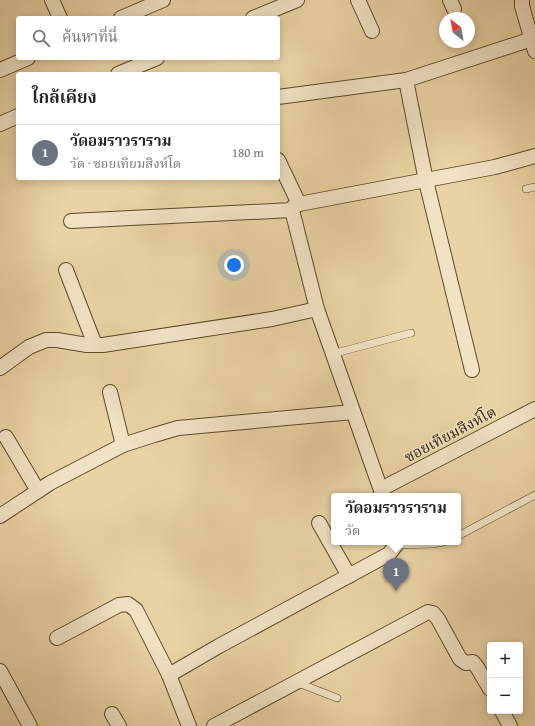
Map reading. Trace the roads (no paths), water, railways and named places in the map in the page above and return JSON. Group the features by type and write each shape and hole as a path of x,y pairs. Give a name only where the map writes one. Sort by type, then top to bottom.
{"street":[{"path":"52,0 59,16"},
{"path":"126,16 163,0"},
{"path":"258,16 297,0"},
{"path":"358,0 372,31"},
{"path":"280,97 406,80 534,43 522,6 522,0"},
{"path":"0,70 23,60"},
{"path":"123,72 152,60"},
{"path":"406,80 426,181 472,370"},
{"path":"0,124 16,117"},
{"path":"71,220 296,207 495,167 535,156"},
{"path":"280,165 296,207 316,309 382,492"},
{"path":"66,270 95,345"},
{"path":"0,368 29,346 46,340 58,340 87,345 103,345 272,319 316,309"},
{"path":"110,392 123,445"},
{"name":"ซอยเทียมสิงห์โต","path":"382,492 535,409"},
{"path":"0,516 50,483 123,445 154,434 178,428 353,412"},
{"path":"6,437 38,491"},
{"path":"319,523 331,544"},
{"path":"331,545 349,576"},
{"path":"169,675 219,646 389,554 395,545"},
{"path":"57,638 119,605 128,604 136,610 169,675 189,726"},
{"path":"214,726 428,612 433,613 438,619 460,659 466,663 473,662 478,667 487,684"},
{"path":"0,671 30,726"},
{"path":"504,714 510,726"}],"lane":[{"path":"526,189 535,187"},
{"path":"332,354 411,333"},
{"path":"461,534 535,494"},
{"path":"296,682 337,698"}],"place":[{"name":"วัดอมราวราราม","path":"396,591"}]}
